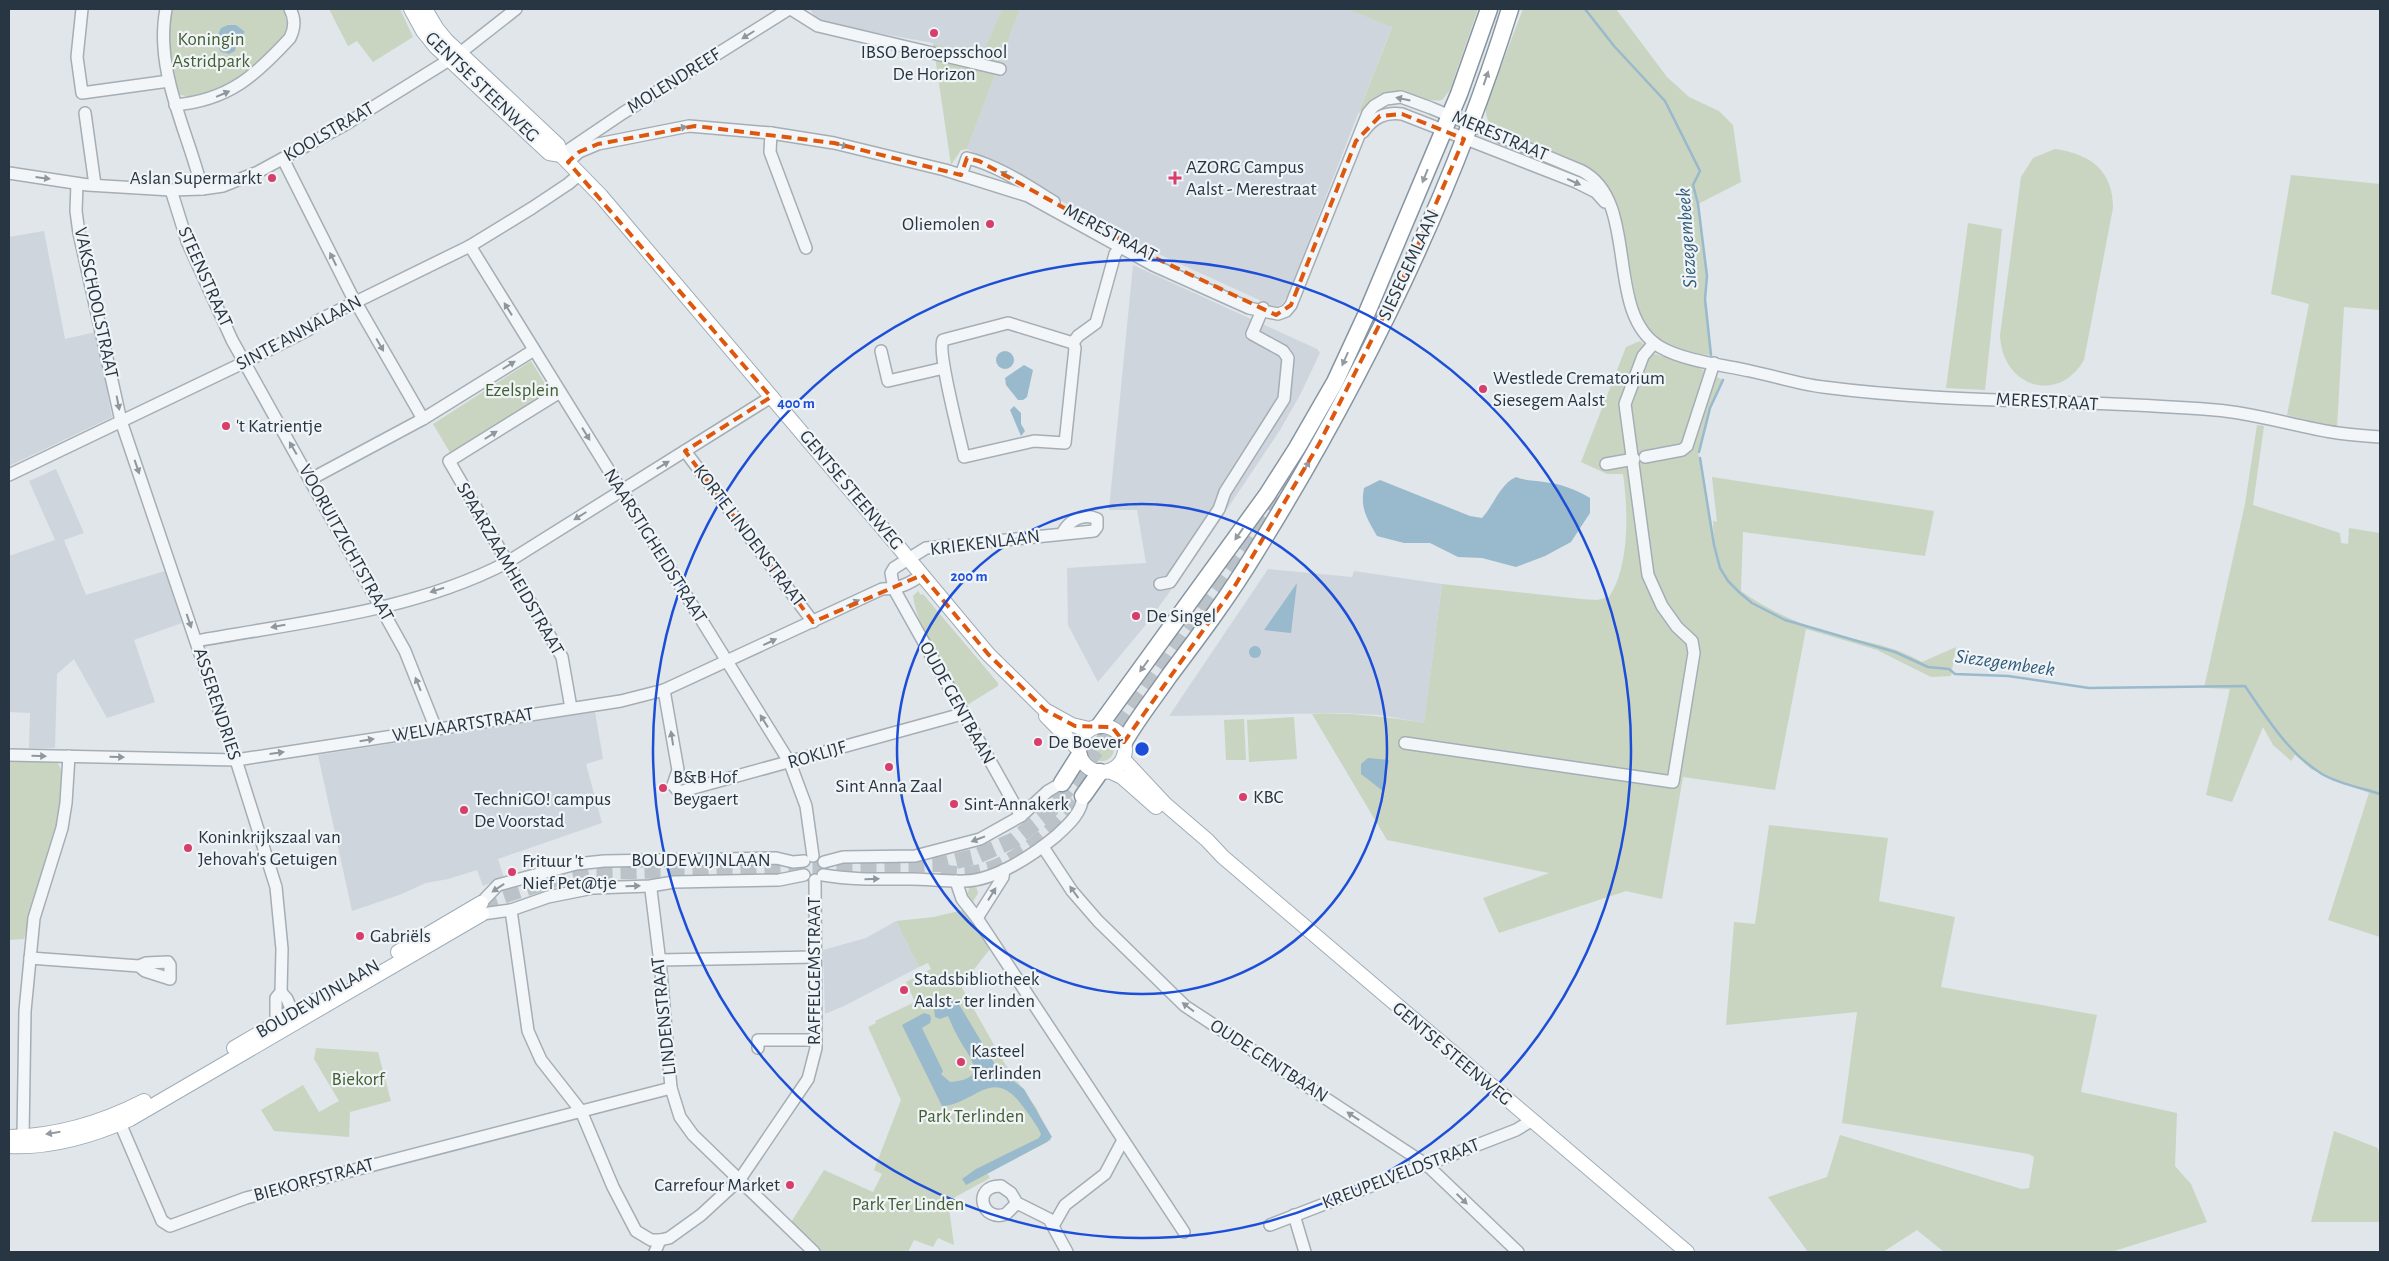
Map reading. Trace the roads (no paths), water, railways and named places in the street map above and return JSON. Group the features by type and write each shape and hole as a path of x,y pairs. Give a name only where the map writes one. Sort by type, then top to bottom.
{"highway":[{"name":"SIESEGEMLAAN","path":"1094,727 1267,495 1335,382 1366,315 1446,123 1488,9"},
{"name":"SIESEGEMLAAN","path":"1124,742 1236,584 1319,444 1362,362 1433,214 1467,131 1510,9"},
{"path":"1062,783 1079,752"},
{"path":"1083,796 1104,772"}],"main road":[{"name":"GENTSE STEENWEG","path":"411,9 423,31 558,145 565,159 771,396 988,654 1045,710 1072,725 1094,727"},
{"name":"GENTSE STEENWEG","path":"425,9 454,56"},
{"name":"GENTSE STEENWEG","path":"1045,710 1046,715 1079,752"},
{"path":"1094,727 1112,728 1122,736 1124,742 1123,759 1115,768 1104,772 1087,767 1079,752 1082,736 1094,727"},
{"name":"GENTSE STEENWEG","path":"1123,759 1158,798 1219,853 1687,1252"},
{"name":"GENTSE STEENWEG","path":"1104,772 1122,777 1204,847 1219,853"},
{"name":"BOUDEWIJNLAAN","path":"9,1146 52,1144 118,1120 482,908"},
{"name":"BOUDEWIJNLAAN","path":"9,1136 63,1131 118,1120 279,1021 294,1018"}],"street":[{"path":"82,9 77,56 82,93 169,81"},
{"path":"166,9 164,29 169,81 202,189"},
{"path":"175,104 207,100 229,91 248,79 290,38 294,30 293,15 290,9"},
{"name":"KOOLSTRAAT","path":"9,173 77,184 171,190 222,186 258,172 346,124 454,56 516,9"},
{"path":"790,9 818,26 1000,69"},
{"name":"MOLENDREEF","path":"565,159 622,113 790,9"},
{"name":"MERESTRAAT","path":"565,159 598,144 689,126 771,133 834,143 961,175 1028,196 1154,265 1248,308 1283,313 1290,305 1368,113 1374,106 1386,99 1401,98 1446,123 1590,175 1604,190 1612,215 1634,315 1642,331 1654,343 1679,355 1823,387 1937,396 2217,410 2338,433 2380,437"},
{"path":"84,113 95,185"},
{"name":"MERESTRAAT","path":"1356,141 1373,121 1380,116 1391,113 1446,123 1467,131 1596,192 1605,201 1612,215"},
{"path":"607,125 615,140"},
{"path":"771,133 770,152 806,248"},
{"name":"MERESTRAAT","path":"961,175 967,158 979,161 1037,191 1070,212 1151,256 1265,310"},
{"path":"283,159 356,302 423,419"},
{"name":"SINTE ANNALAAN","path":"9,475 245,362 308,330 317,321 470,246 532,208 580,174"},
{"name":"VAKSCHOOLSTRAAT","path":"77,184 76,211 79,233 121,421"},
{"name":"STEENSTRAAT","path":"171,190 187,242 232,340 245,362"},
{"name":"NAARSTIGHEIDSTRAAT","path":"470,246 790,763 806,806 808,859"},
{"path":"1073,343 1078,336 1096,323 1115,254 1120,247"},
{"path":"1160,584 1170,582 1220,509 1225,492 1284,399 1288,358 1283,352 1252,334 1265,310"},
{"path":"1008,323 1073,343 1075,348 1066,443 1034,441 964,457 944,368 941,345 943,340 1008,323"},
{"path":"1405,743 1673,782 1694,653 1692,641 1677,627 1662,606 1648,575 1639,458 1625,404 1643,356 1654,343"},
{"path":"311,479 423,419 534,350"},
{"path":"880,351 888,381 944,368"},
{"name":"VOORUITZICHTSTRAAT","path":"245,362 405,651 436,729"},
{"path":"1606,464 1682,450 1687,446 1714,363"},
{"name":"SPAARZAAMHEIDSTRAAT","path":"560,392 449,461 506,563 562,657 571,708"},
{"path":"196,640 382,608 483,575 506,563 771,396"},
{"name":"ASSERENDRIES","path":"121,421 236,760 276,887 282,949 281,992 276,998 276,1015 279,1021"},
{"name":"KORTE LINDENSTRAAT","path":"685,451 813,622"},
{"name":"KRIEKENLAAN","path":"909,559 926,548 1063,532"},
{"path":"894,589 890,573 894,568 909,559"},
{"name":"WELVAARTSTRAAT","path":"9,755 236,760 621,700 664,690 882,589 894,589 913,582 922,575"},
{"name":"OUDE GENTBAAN","path":"894,589 962,714 1021,816"},
{"name":"ROKLIJF","path":"664,690 678,770 673,785 679,792 790,763 962,714"},
{"path":"23,1136 25,1010 34,918 62,828 66,803 69,756"},
{"path":"808,859 802,866 814,877 826,867 824,862 844,857 915,856 980,839 1021,816 1048,791 1062,783"},
{"name":"BOUDEWIJNLAAN","path":"482,908 511,910 548,897 593,888 650,886 674,882 780,880 814,877 849,880 938,878 956,881 977,879 1004,870 1043,847 1077,815 1083,796"},
{"name":"OUDE GENTBAAN","path":"1043,847 1072,891 1098,922 1185,1006 1427,1165 1518,1252"},
{"name":"BOUDEWIJNLAAN","path":"482,908 498,885 576,864 604,861 776,858 793,862 808,859 824,862"},
{"path":"977,918 1002,877 1004,870"},
{"name":"RAFFELGEMSTRAAT","path":"660,1240 669,1238 701,1215 740,1179 801,1090 810,1071 816,1040 814,877"},
{"path":"956,881 962,899 977,918 1184,1232"},
{"name":"LINDENSTRAAT","path":"581,1111 671,1088 659,960 650,890"},
{"path":"511,910 528,1031 533,1046 541,1060 581,1111 613,1187 636,1231 645,1237 660,1240 655,1252"},
{"path":"659,960 816,957"},
{"path":"30,958 139,966"},
{"name":"ASSERENDRIES","path":"281,992 287,999 294,1018"},
{"path":"758,1048 758,1040 816,1040"},
{"path":"671,1088 680,1117 693,1134 814,1252"},
{"name":"BIEKORFSTRAAT","path":"118,1120 162,1221 170,1226 246,1198 581,1111"},
{"name":"KREUPELVELDSTRAAT","path":"1270,1225 1516,1130 1532,1121"},
{"path":"1053,1226 1065,1205 1105,1174 1123,1140"},
{"path":"1017,1203 1048,1219 1067,1252"},
{"path":"1294,1215 1305,1252"}],"water":[{"path":"228,25 236,25 245,32 238,38 235,51 229,54 221,52 217,43 221,28"},
{"path":"1005,351 1013,356 1014,360 1009,368 1005,369 997,364 996,360 1001,352"},
{"path":"1024,365 1033,370 1027,397 1023,400 1018,400 1006,385 1005,378"},
{"path":"1014,406 1021,413 1021,424 1025,431 1021,436 1010,410"},
{"path":"1516,477 1556,484 1579,492 1590,498 1590,513 1571,542 1545,556 1516,567 1482,558 1458,557 1430,543 1404,543 1377,536 1364,508 1364,488 1380,480 1470,516 1482,518 1501,490 1510,480"},
{"path":"1297,583 1291,633 1264,630"},
{"path":"1255,646 1261,652 1255,658 1249,652"},
{"path":"1368,758 1389,760 1383,791 1361,774 1361,764"},
{"path":"953,999 957,1001 996,1066 1024,1089 1052,1137 1047,1142 966,1185 962,1179 976,1169 1039,1138 1041,1134 1024,1108 1013,1095 1003,1089 993,1087 954,1104 942,1106 902,1025 924,1013 930,1015 930,1023 922,1028 943,1071 941,1074 950,1082 969,1077 973,1073 973,1063 948,1016 940,1019 935,1017 934,1008"}],"waterway":[{"name":"Siezegembeek","path":"1585,9 1614,46 1665,101 1700,171 1693,185 1698,204 1707,276 1705,299 1711,355"},
{"name":"Siezegembeek","path":"1699,452 1710,408 1723,380"},
{"name":"Siezegembeek","path":"1700,458 1714,545 1720,568 1728,581 1752,603 1785,620 1895,652 1928,667 1949,669 1955,674 2008,676 2089,688 2245,686 2279,734 2310,766 2336,780 2380,794"}],"tunnel":[{"path":"481,903 548,881 589,872 943,864 977,856 1014,840 1048,813 1074,781 1249,538 1296,467 1313,435"},
{"path":"941,871 961,874 981,872 1001,865 1039,841 1056,826 1083,796"}],"place":[{"name":"IBSO Beroepsschool De Horizon","path":"934,33"},
{"name":"Aslan Supermarkt","path":"272,178"},
{"name":"AZORG Campus Aalst - Merestraat","path":"1175,178"},
{"name":"Oliemolen","path":"990,224"},
{"name":"Westlede Crematorium Siesegem Aalst","path":"1483,389"},
{"name":"'t Katrientje","path":"226,426"},
{"name":"De Singel","path":"1136,616"},
{"name":"De Boever","path":"1038,742"},
{"name":"Sint Anna Zaal","path":"889,767"},
{"name":"B&B Hof Beygaert","path":"663,788"},
{"name":"KBC","path":"1243,797"},
{"name":"Sint-Annakerk","path":"954,804"},
{"name":"TechniGO! campus De Voorstad","path":"464,810"},
{"name":"Koninkrijkszaal van Jehovah's Getuigen","path":"188,848"},
{"name":"Frituur 't Nief Pet@tje","path":"512,872"},
{"name":"Gabriëls","path":"360,936"},
{"name":"Stadsbibliotheek Aalst - ter linden","path":"904,990"},
{"name":"Kasteel Terlinden","path":"961,1062"},
{"name":"Carrefour Market","path":"790,1185"}],"park label":[{"name":"Koningin Astridpark","path":"211,50"},
{"name":"Ezelsplein","path":"522,390"},
{"name":"Biekorf","path":"358,1079"},
{"name":"Park Terlinden","path":"971,1116"},
{"name":"Park Ter Linden","path":"908,1204"}]}
